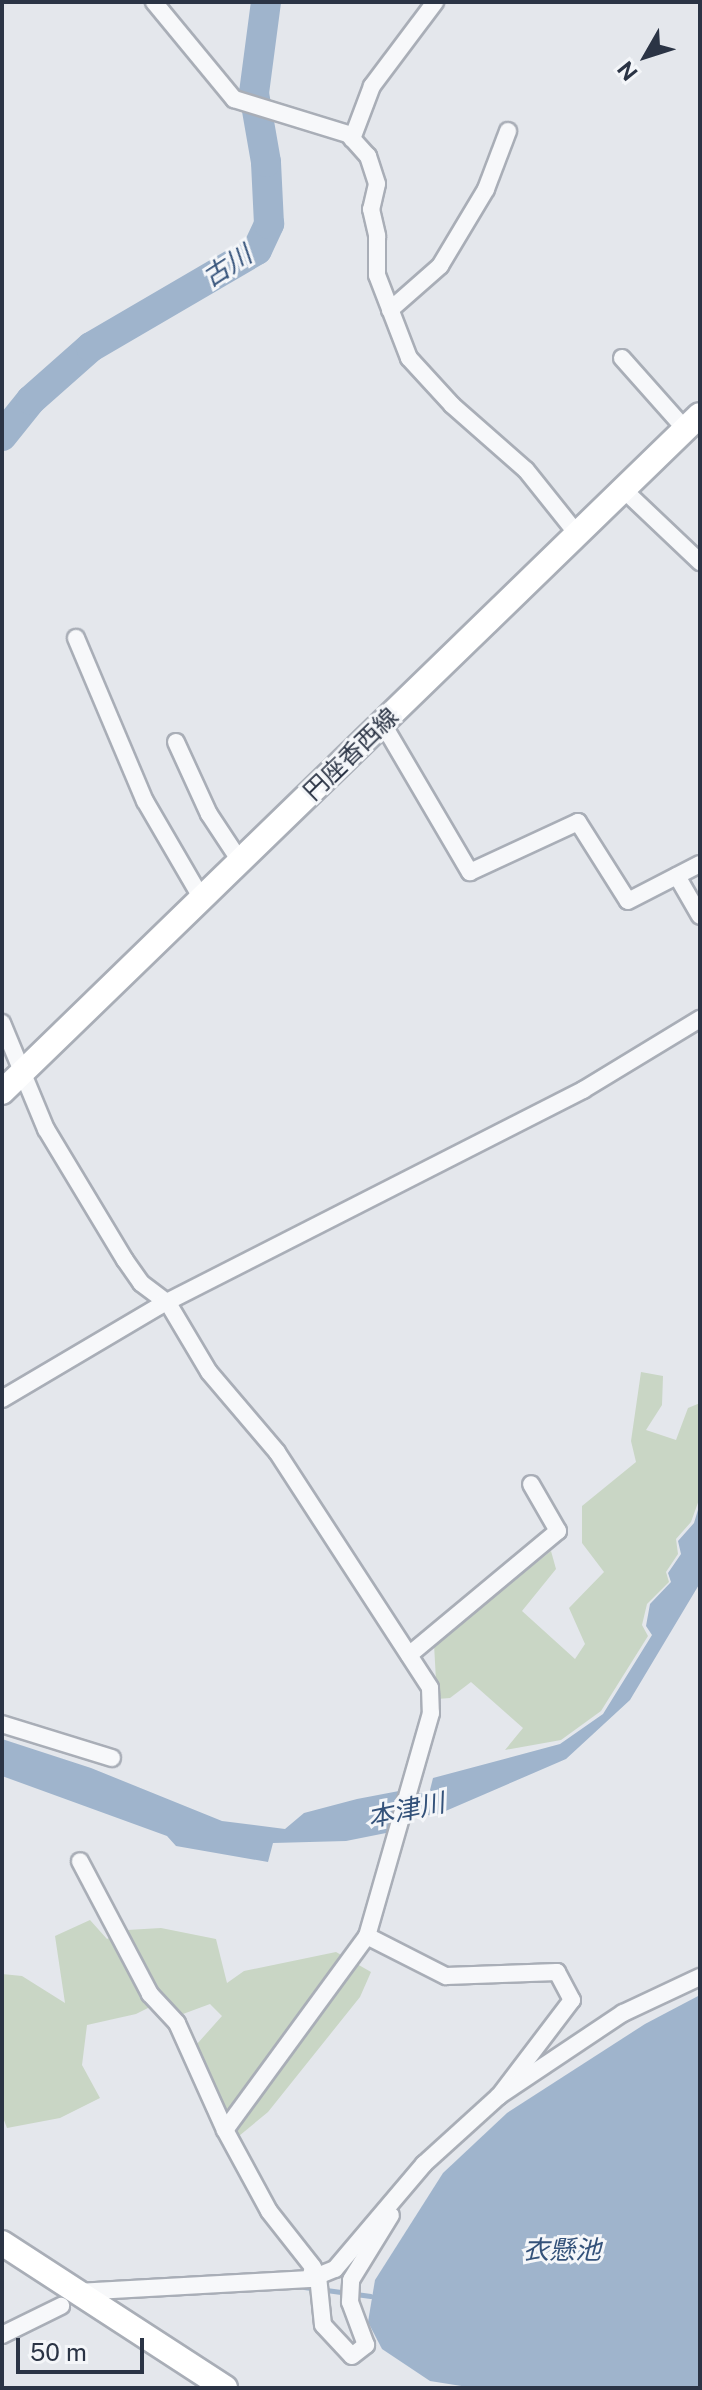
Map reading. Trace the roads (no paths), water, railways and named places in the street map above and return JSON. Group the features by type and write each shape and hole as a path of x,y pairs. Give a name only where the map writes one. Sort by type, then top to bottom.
{"main road":[{"name":"円座香西線","path":"2,1092 692,422"},
{"path":"2,2243 69,2299 225,2388"}],"street":[{"path":"154,2 234,99 285,111 352,139 375,169 371,209 377,236 377,275 409,358 452,405 526,470 577,534"},
{"path":"352,139 372,86 435,2"},
{"path":"390,310 440,266 486,189 508,131"},
{"path":"622,358 692,422"},
{"path":"624,490 700,562"},
{"path":"76,638 145,801 202,899"},
{"path":"383,724 470,872 578,822 628,901 700,864"},
{"path":"176,742 209,814 240,861"},
{"path":"677,876 700,916"},
{"path":"2,1399 168,1303 583,1090 700,1019"},
{"path":"2,1023 46,1129 125,1260 141,1283 168,1303 209,1372 277,1452 430,1688 431,1713 367,1936 225,2130"},
{"path":"409,1655 558,1531 531,1484"},
{"path":"2,1724 112,1758"},
{"path":"80,1861 150,1994 177,2023 225,2130 269,2211 313,2267 323,2325 352,2356 366,2345 350,2302 351,2280 419,2170"},
{"path":"367,1936 446,1976 557,1972 572,2000 499,2096"},
{"path":"2,2335 69,2299 314,2278 335,2269 419,2170 499,2096 623,2013 700,1977"}],"water":[{"name":"本津川","path":"700,1503 700,1583 630,1700 566,1759 434,1816 421,1814 386,1833 346,1841 273,1843 268,1862 176,1846 167,1836 2,1776 2,1739 91,1768 222,1821 285,1829 304,1813 399,1791 429,1794 433,1778 560,1744 603,1714 652,1635 646,1626 650,1604 671,1582 668,1573 681,1554 678,1541 694,1523"},
{"name":"衣懸池","path":"700,1995 700,2388 474,2388 430,2381 382,2349 368,2322 375,2280 443,2173 507,2113 645,2024"}],"waterway":[{"name":"古川","path":"2,436 31,400 91,347 257,250 269,224 266,162 254,93 266,2"},
{"path":"304,2287 370,2296"}]}
